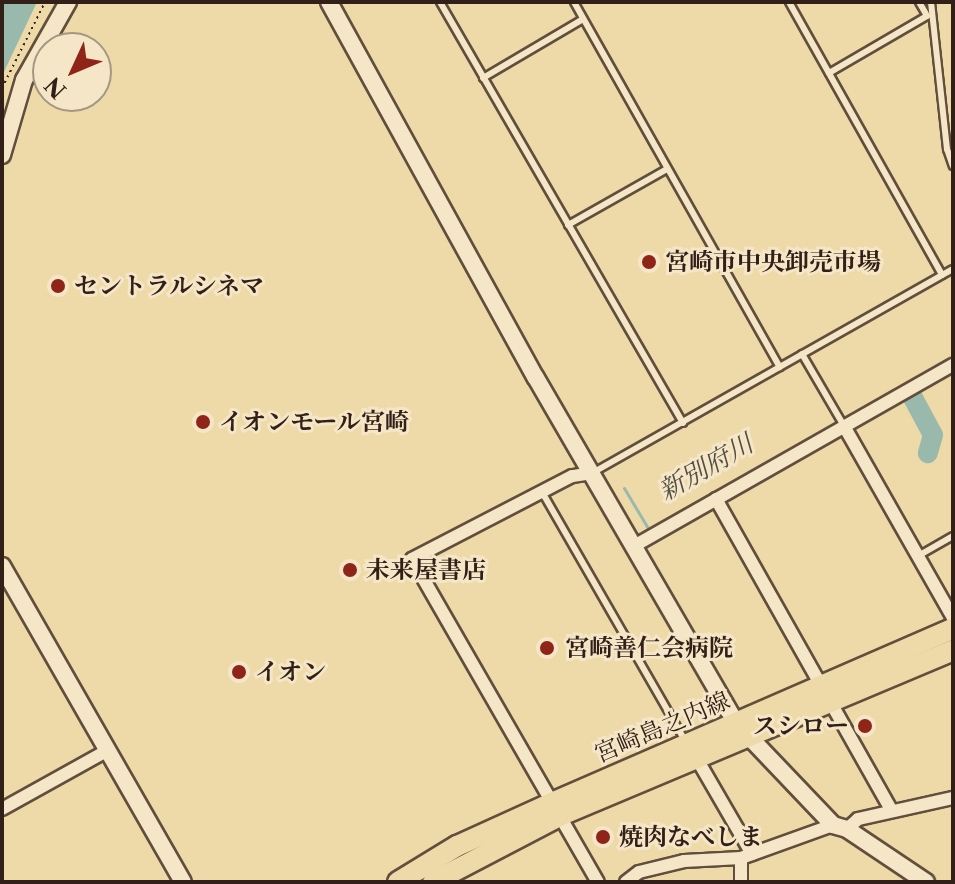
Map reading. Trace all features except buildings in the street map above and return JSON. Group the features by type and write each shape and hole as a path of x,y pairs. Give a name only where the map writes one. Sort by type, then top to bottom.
{"main road":[{"name":"宮崎島之内線","path":"826,695 953,629"},
{"name":"宮崎島之内線","path":"398,882 457,846 555,809 826,695 953,650"},
{"name":"宮崎島之内線","path":"433,882 555,809"}],"street":[{"path":"2,155 24,80 68,2"},
{"path":"329,2 592,473 742,730 840,827 926,882"},
{"path":"634,546 953,365"},
{"path":"844,426 953,618"},
{"path":"592,473 572,476 412,559 598,882"},
{"path":"716,499 891,810"},
{"path":"2,566 183,882"},
{"path":"2,809 108,750"},
{"path":"692,752 746,856 741,882"},
{"path":"626,882 639,872 684,861 746,856 858,819 953,798"}],"lane":[{"path":"440,2 683,423"},
{"path":"574,2 780,367"},
{"path":"789,2 942,275"},
{"path":"919,2 934,26"},
{"path":"931,2 947,149 953,166"},
{"path":"829,73 927,16"},
{"path":"483,78 583,19"},
{"path":"568,225 667,169"},
{"path":"592,473 953,269"},
{"path":"802,354 844,426"},
{"path":"542,492 692,752"},
{"path":"918,556 953,536"}],"path":[{"path":"2,88 45,2"}],"shaded area":[{"path":"2,2 37,2 2,76"}],"waterway":[{"name":"新別府川","path":"851,416 953,358"},
{"name":"新別府川","path":"912,396 933,435 928,453"},
{"name":"新別府川","path":"624,488 649,530 831,427"}],"place":[{"name":"宮崎市中央卸売市場","path":"649,262"},
{"name":"セントラルシネマ","path":"58,286"},
{"name":"イオンモール宮崎","path":"203,422"},
{"name":"未来屋書店","path":"350,570"},
{"name":"宮崎善仁会病院","path":"547,648"},
{"name":"イオン","path":"239,672"},
{"name":"スシロー","path":"865,726"},
{"name":"焼肉なべしま","path":"603,837"}]}
